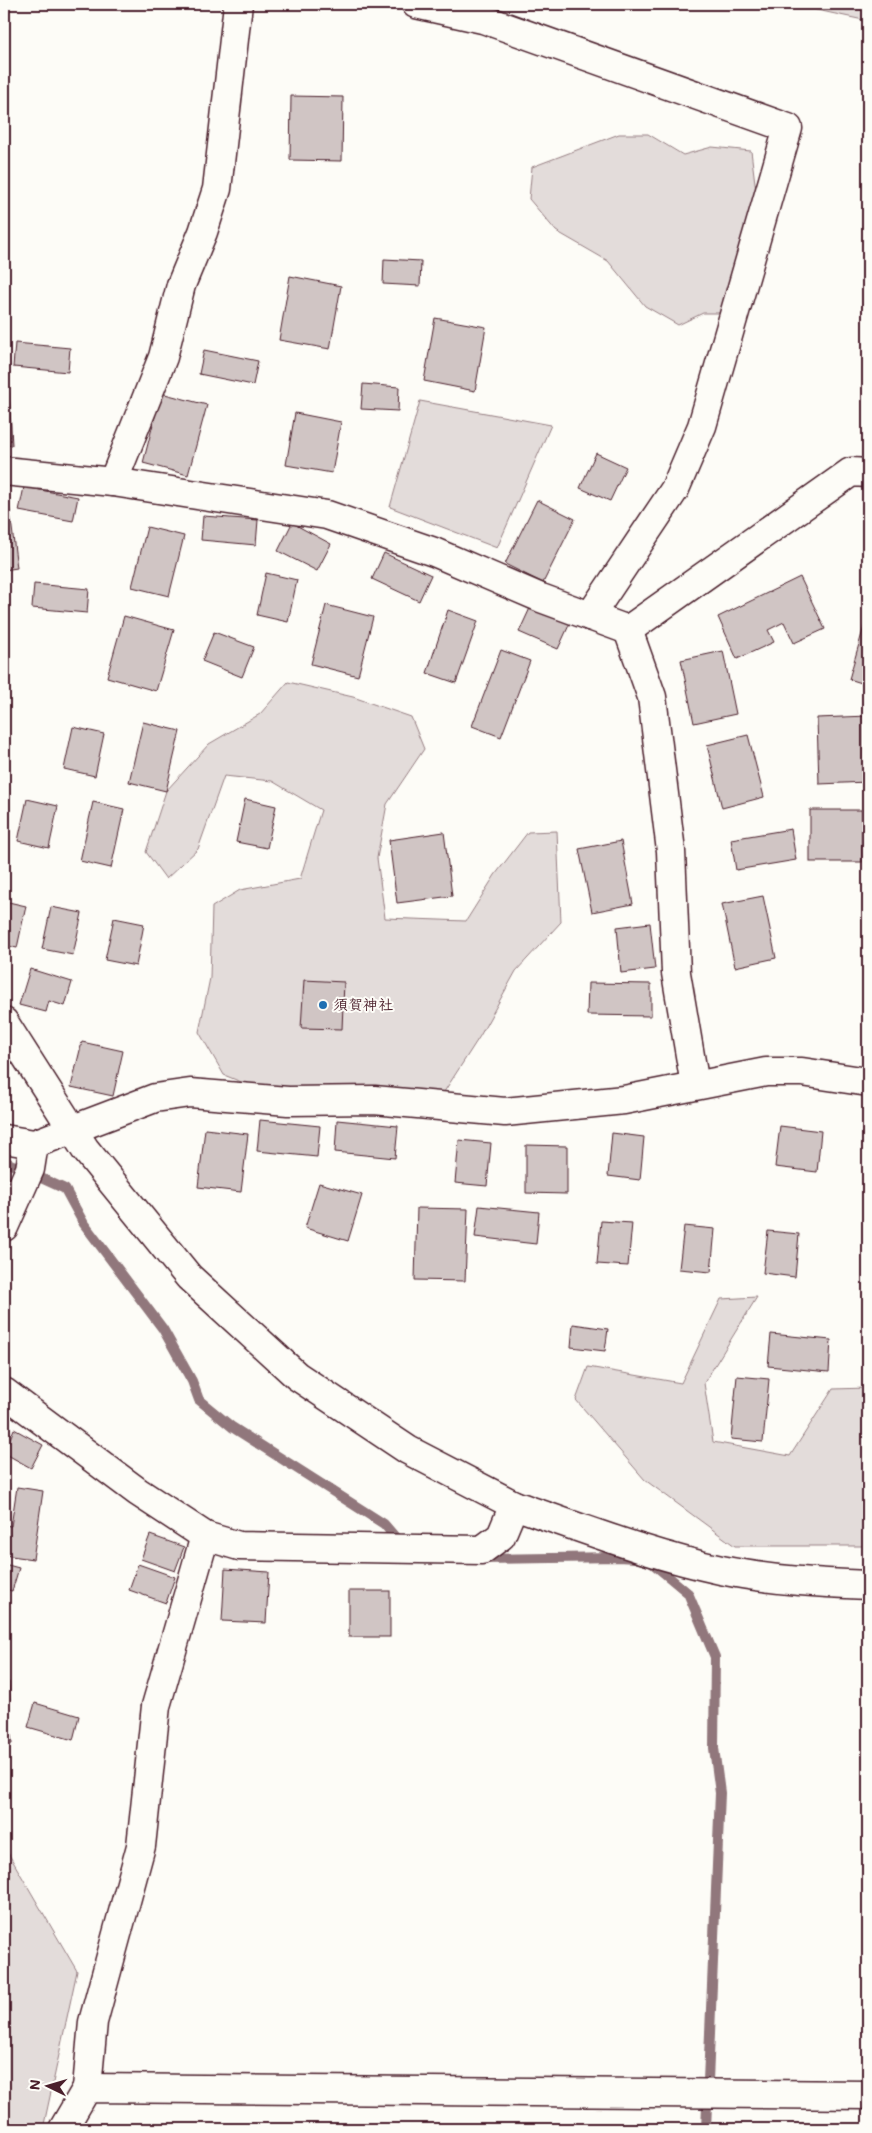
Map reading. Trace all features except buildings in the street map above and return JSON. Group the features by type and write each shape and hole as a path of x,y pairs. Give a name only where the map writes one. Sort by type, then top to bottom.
{"street":[{"path":"114,482 163,357 180,285 203,232 217,189 238,4"},
{"path":"416,4 483,18 788,128 702,426 675,490 590,616"},
{"path":"4,471 114,482 327,515 434,552 628,630"},
{"path":"628,630 851,472 868,474"},
{"path":"628,630 652,697 671,852 676,973 696,1085"},
{"path":"4,1022 85,1149 189,1277 297,1376 408,1450 514,1505 637,1546 721,1570 802,1582 868,1585"},
{"path":"4,1139 34,1144 155,1098 190,1093 288,1101 374,1100 505,1112 624,1100 766,1072 802,1072 868,1082"},
{"path":"4,1227 30,1170 34,1144"},
{"path":"4,1392 138,1492 205,1536 239,1546 482,1550 500,1536 514,1505"},
{"path":"63,2129 87,2088 93,2022 141,1846 156,1706 205,1536"},
{"path":"87,2088 868,2095"}],"shaded area":[{"path":"789,4 868,4 868,21"},
{"path":"619,134 648,134 683,155 712,147 751,151 756,191 722,313 703,313 678,325 645,306 608,261 556,231 529,199 532,167"},
{"path":"420,401 551,425 497,548 390,507"},
{"path":"288,682 353,697 411,717 424,749 387,804 377,858 385,918 466,921 495,875 528,832 557,831 561,922 516,971 480,1036 444,1092 392,1102 288,1101 224,1075 199,1032 210,978 212,907 240,890 300,879 321,810 272,781 224,776 198,849 166,879 146,852 166,791 209,744 260,714"},
{"path":"757,1297 704,1383 713,1442 790,1456 833,1389 868,1388 868,1546 735,1546 645,1480 576,1400 588,1367 681,1383 721,1299"},
{"path":"4,1846 77,1971 43,2129 4,2129"}],"waterway":[{"path":"4,1161 65,1189 84,1224 163,1329 192,1381 199,1400 232,1427 384,1524 402,1545"},
{"path":"481,1559 618,1557 635,1558 652,1563 688,1593 715,1657 714,1748 720,1793 706,2129"}],"place":[{"name":"須賀神社","path":"323,1005"}]}
